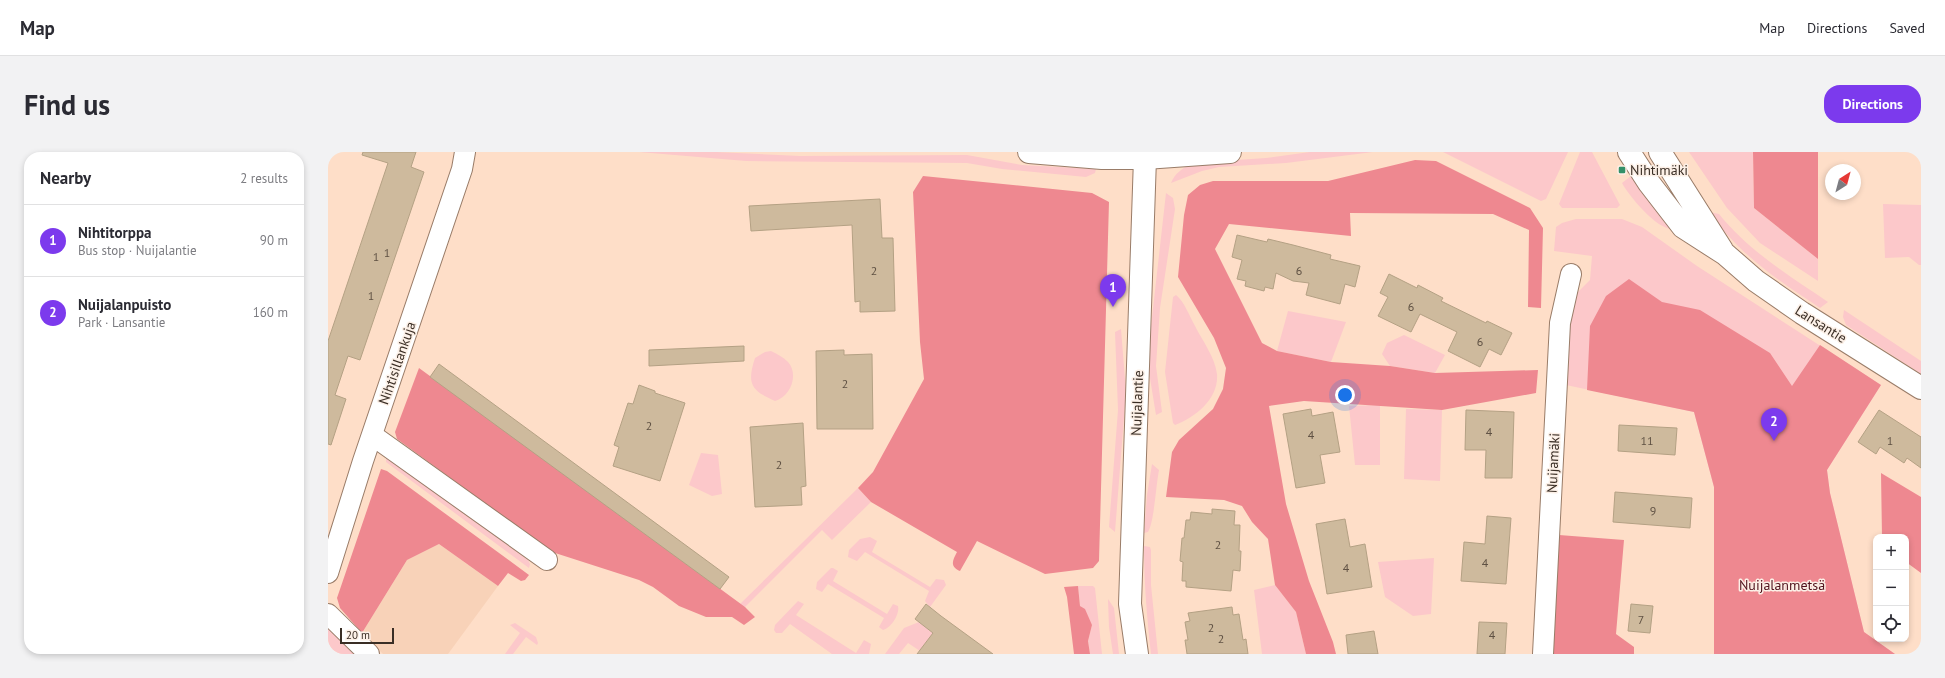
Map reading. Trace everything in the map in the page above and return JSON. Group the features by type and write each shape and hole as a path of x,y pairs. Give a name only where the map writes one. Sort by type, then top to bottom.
{"street":[{"name":"Nihtisillankuja","path":"328,573 332,543 372,435 462,169 465,152"},
{"path":"1029,152 1090,158 1230,152"},
{"name":"Lansantie","path":"1629,152 1649,183 1683,227 1725,254 1756,281 1802,313 1921,388"},
{"name":"Lansantie","path":"1660,152 1725,254"},
{"name":"Nuijalantie","path":"1137,654 1130,604 1145,155"},
{"name":"Nuijamäki","path":"1543,654 1560,323 1571,274"},
{"path":"372,435 547,560"},
{"path":"328,614 369,654"}],"shaded area":[{"path":"439,544 498,586 448,654 383,654 362,633 407,560"}],"green space":[{"path":"639,152 716,152 800,156 967,155 1022,165 1096,169 1095,173 1086,177 1002,169 967,163 746,161"},
{"path":"1310,152 1373,152 1286,163 1219,167 1202,171 1171,183 1182,169 1192,163 1266,158"},
{"path":"1443,152 1568,152 1546,199 1541,201"},
{"path":"1580,152 1592,152 1620,205 1617,208 1562,208 1559,204"},
{"path":"1689,152 1753,152 1754,208 1818,259 1818,281 1760,243 1727,208"},
{"path":"1753,152 1818,152 1818,259 1754,208"},
{"path":"1415,160 1436,161 1530,208 1543,228 1541,308 1528,307 1529,230 1493,214 1350,213 1351,236 1229,224 1215,249 1262,343 1277,351 1331,362 1390,366 1435,373 1538,370 1536,393 1442,410 1304,401 1269,406 1286,504 1309,581 1333,642 1336,654 1306,654 1296,612 1275,585 1268,539 1252,522 1242,506 1224,500 1166,497 1172,452 1179,440 1213,409 1223,389 1226,368 1214,338 1178,277 1184,215 1188,195 1200,185 1213,181 1328,181"},
{"path":"923,176 1092,193 1109,202 1099,561 1093,568 1045,574 977,541 960,571 953,565 953,560 957,552 871,502 858,488 873,472 924,379 920,342 913,192"},
{"path":"1631,176 1660,204 1673,229 1659,224 1637,204 1622,183"},
{"path":"1166,193 1173,198 1175,209 1160,308 1156,366 1162,412 1156,415 1148,366 1148,353"},
{"path":"1883,204 1921,205 1921,265 1909,257 1885,258"},
{"path":"1709,212 1719,214 1743,240 1756,251 1828,302 1820,308 1788,287 1746,254"},
{"name":"Nuijalanmetsä","path":"1576,219 1622,219 1642,227 1697,266 1881,385 1827,470 1830,493 1864,632 1873,638 1873,642 1878,642 1895,654 1714,654 1714,487 1694,412 1566,385 1570,300 1590,280 1592,256 1554,251 1556,227 1562,223"},
{"name":"Nuijalanmetsä","path":"1629,279 1662,302 1700,310 1770,353 1792,386 1820,345 1881,385 1827,470 1830,493 1864,632 1873,638 1873,642 1878,642 1895,654 1714,654 1714,487 1694,412 1587,390 1590,326 1606,296"},
{"path":"1176,295 1184,305 1214,361 1217,374 1217,383 1205,406 1191,417 1175,425 1173,423 1165,372 1173,297"},
{"path":"1844,310 1921,361 1921,374 1846,325 1843,317"},
{"path":"1288,311 1346,322 1331,362 1277,351"},
{"path":"1121,329 1126,392 1115,532 1109,527 1118,410 1115,332"},
{"path":"1404,335 1445,355 1435,373 1390,366 1382,354 1387,343"},
{"path":"771,351 788,362 793,373 792,384 789,390 781,399 775,401 760,393 753,385 751,380 755,358 765,352"},
{"path":"419,368 745,607 755,617 744,625 732,617 706,617 679,606 653,587 639,580 552,552 397,439 395,432"},
{"path":"1380,405 1380,465 1355,465 1349,406"},
{"path":"1406,409 1442,410 1440,481 1404,479"},
{"path":"701,453 718,455 722,494 712,496 689,485"},
{"path":"386,457 389,457 528,560 530,564 529,568 386,462"},
{"path":"1152,464 1159,470 1152,521 1148,532 1144,533 1147,495"},
{"path":"381,469 387,471 529,575 525,580 521,581 508,573 498,586 439,544 407,560 362,633 340,608 337,598"},
{"path":"1881,473 1921,497 1921,573 1909,564 1909,534 1882,534"},
{"path":"858,488 871,502 832,540 822,530 745,607 740,604"},
{"path":"1559,535 1624,540 1616,634 1634,647 1634,654 1553,654"},
{"path":"870,537 877,541 872,552 930,587 936,579 944,580 946,585 930,607 925,601 929,591 865,552 857,561 848,557 849,550 860,539"},
{"path":"1144,546 1150,547 1151,550 1151,585 1158,654 1151,654 1146,600"},
{"path":"1434,558 1431,614 1413,616 1385,597 1378,562"},
{"path":"831,568 838,571 833,581 887,614 893,604 898,606 898,613 892,624 883,630 879,627 884,618 828,584 822,592 816,589 817,582"},
{"path":"1275,585 1296,612 1306,654 1262,654 1254,590"},
{"path":"1078,586 1093,586 1095,588 1102,654 1090,654 1088,641 1092,625 1080,606"},
{"path":"1078,586 1080,606 1085,609 1092,625 1088,641 1090,654 1074,654 1067,597 1064,587"},
{"path":"1108,599 1114,608 1119,654 1113,654 1109,627"},
{"path":"798,601 804,604 796,615 856,653 864,640 871,644 869,654 832,654 790,624 782,633 776,633 774,630 775,625"},
{"path":"919,622 933,633 920,651 908,643 899,654 885,654 904,628"},
{"path":"515,623 536,637 538,643 537,645 526,637 513,654 505,654 520,633 510,625"},
{"path":"328,624 357,654 335,654 328,643"}],"building":[{"path":"363,152 416,152 411,167 424,172 360,360 348,356 335,395 346,399 331,445 328,444 328,341 388,163 362,155"},
{"path":"880,199 882,238 893,238 895,311 860,312 860,301 855,302 852,225 751,231 749,206"},
{"path":"1237,235 1267,242 1268,239 1293,245 1331,255 1330,259 1360,266 1355,287 1345,284 1340,304 1306,295 1309,283 1293,281 1276,273 1273,289 1265,287 1264,291 1245,286 1246,281 1237,279 1242,260 1232,257"},
{"path":"1389,274 1417,288 1418,285 1443,298 1441,301 1486,323 1487,321 1512,333 1501,355 1489,349 1480,367 1448,351 1457,332 1420,314 1411,332 1378,316 1388,297 1380,293"},
{"path":"744,346 744,361 649,366 649,350"},
{"path":"844,350 844,355 872,354 873,429 817,429 816,351"},
{"path":"439,364 729,577 720,589 430,377"},
{"path":"639,385 655,391 655,393 685,403 660,481 613,466 619,447 614,445 628,403 633,404"},
{"path":"1311,409 1312,416 1333,412 1340,452 1320,455 1325,483 1296,488 1283,414"},
{"path":"1466,410 1514,412 1512,478 1485,478 1486,450 1465,450"},
{"path":"1879,410 1921,437 1921,468 1907,458 1904,463 1880,447 1876,454 1858,442"},
{"path":"803,423 806,486 801,487 802,505 755,507 750,427"},
{"path":"1619,425 1677,428 1675,455 1618,451"},
{"path":"1615,492 1692,498 1690,528 1613,522"},
{"path":"1212,509 1235,511 1234,525 1240,525 1240,571 1233,570 1231,591 1186,587 1186,581 1182,581 1183,562 1180,561 1182,538 1184,538 1186,520 1190,520 1191,512 1212,514"},
{"path":"1487,516 1511,518 1506,584 1461,581 1464,542 1485,544"},
{"path":"1345,519 1350,547 1365,544 1372,587 1327,594 1316,524"},
{"path":"926,604 993,654 917,654 933,633 915,619"},
{"path":"1631,604 1653,606 1650,633 1628,631"},
{"path":"1232,607 1233,615 1239,614 1243,640 1246,639 1248,654 1187,654 1185,640 1188,640 1185,622 1190,621 1188,613"},
{"path":"1479,622 1507,623 1505,654 1477,654"},
{"path":"1374,631 1378,654 1348,654 1346,635"}],"place":[{"name":"Nihtimäki","path":"1622,170"},
{"name":"Nihtitorppa","path":"1113,307"},
{"name":"Nuijalanpuisto","path":"1774,441"}]}
